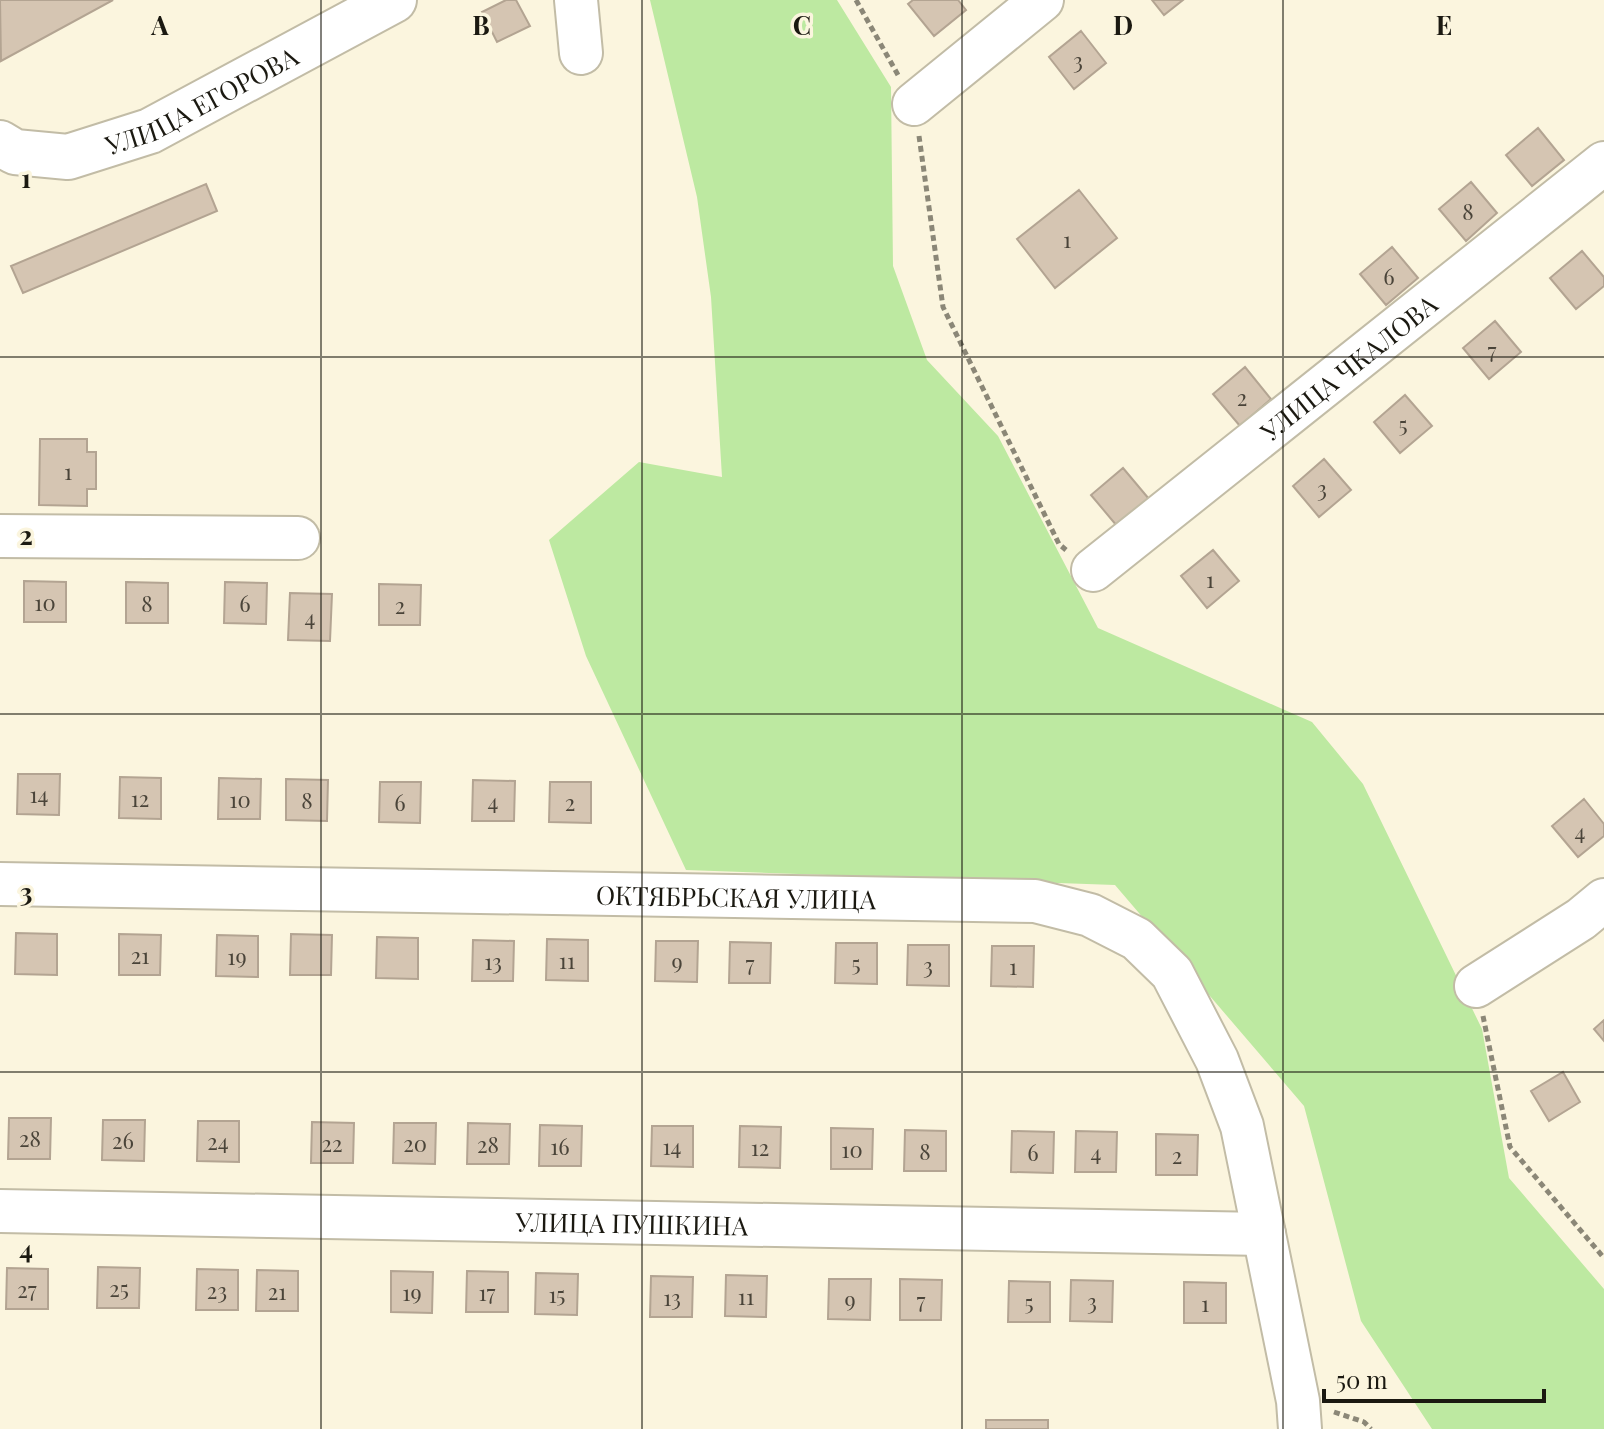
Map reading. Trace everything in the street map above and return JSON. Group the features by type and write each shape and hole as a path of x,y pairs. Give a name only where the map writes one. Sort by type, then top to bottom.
{"main road":[{"name":"УЛИЦА ЕГОРОВА","path":"0,143 15,152 68,157 150,131 394,0"}],"street":[{"path":"576,0 581,53"},
{"path":"914,104 1042,0"},
{"name":"УЛИЦА ЧКАЛОВА","path":"1093,570 1604,163"},
{"path":"0,536 298,538"},
{"name":"ОКТЯБРЬСКАЯ УЛИЦА","path":"0,884 1035,901 1090,915 1137,939 1172,973 1217,1060 1242,1126 1298,1401 1300,1429"},
{"path":"1476,986 1581,919 1604,900"},
{"name":"УЛИЦА ПУШКИНА","path":"0,1211 1264,1234"}],"path":[{"path":"856,0 914,104 943,307 1059,544 1093,570"},
{"path":"1476,986 1510,1147 1604,1258"}],"green space":[{"path":"650,0 837,0 891,87 893,266 927,360 998,436 1098,628 1312,722 1363,784 1482,1029 1509,1178 1604,1289 1604,1429 1432,1429 1361,1321 1304,1106 1115,885 686,870 586,656 549,540 639,462 722,477 711,297 697,197"}],"building":[{"path":"0,0 113,0 1,61"},
{"path":"506,0 516,0 530,26 497,42 482,12"},
{"path":"913,0 958,0 966,10 934,36 908,4"},
{"path":"1152,0 1183,0 1164,15"},
{"path":"1081,31 1106,63 1074,89 1049,57"},
{"path":"1538,128 1564,160 1532,186 1506,155"},
{"path":"1471,182 1497,213 1466,241 1439,209"},
{"path":"206,184 217,211 23,293 11,266"},
{"path":"1079,190 1117,238 1055,288 1017,239"},
{"path":"1392,247 1418,278 1386,305 1360,274"},
{"path":"1582,251 1604,277 1604,286 1576,309 1550,278"},
{"path":"1495,321 1521,352 1489,379 1463,348"},
{"path":"1245,367 1271,399 1240,426 1213,394"},
{"path":"1405,395 1432,426 1400,453 1374,422"},
{"path":"40,439 87,439 87,452 96,452 96,489 87,489 87,506 39,505"},
{"path":"1324,459 1351,490 1319,517 1293,486"},
{"path":"1123,468 1149,499 1117,526 1091,495"},
{"path":"1213,550 1239,581 1207,608 1181,576"},
{"path":"24,581 66,582 66,622 24,622"},
{"path":"126,582 168,583 168,623 126,623"},
{"path":"225,582 267,583 266,624 224,623"},
{"path":"379,584 421,585 420,625 379,625"},
{"path":"290,593 332,594 330,641 288,640"},
{"path":"18,774 60,774 59,815 17,814"},
{"path":"120,777 161,778 161,819 119,818"},
{"path":"219,778 261,779 260,819 218,819"},
{"path":"286,779 328,780 327,821 286,820"},
{"path":"473,780 515,781 514,821 472,821"},
{"path":"380,782 421,782 420,823 379,822"},
{"path":"550,782 591,782 591,823 549,822"},
{"path":"1584,799 1604,824 1604,836 1578,857 1552,826"},
{"path":"16,933 57,934 57,975 15,974"},
{"path":"119,934 161,935 160,975 119,975"},
{"path":"291,934 332,935 331,975 290,975"},
{"path":"217,935 258,936 258,977 216,976"},
{"path":"377,937 418,938 418,979 376,978"},
{"path":"547,939 588,940 588,981 546,980"},
{"path":"473,940 514,941 513,981 472,981"},
{"path":"656,941 698,941 697,982 655,981"},
{"path":"730,942 771,943 770,983 729,983"},
{"path":"836,943 877,943 877,984 835,983"},
{"path":"908,945 949,945 949,986 907,985"},
{"path":"992,946 1034,946 1033,987 991,986"},
{"path":"1604,1020 1604,1041 1594,1029"},
{"path":"1563,1072 1580,1102 1549,1121 1531,1091"},
{"path":"9,1118 51,1118 50,1159 8,1159"},
{"path":"103,1120 145,1120 144,1161 102,1160"},
{"path":"198,1121 239,1121 239,1162 197,1161"},
{"path":"312,1122 354,1123 353,1163 311,1163"},
{"path":"394,1123 436,1123 435,1164 393,1163"},
{"path":"468,1123 510,1124 509,1164 467,1164"},
{"path":"540,1125 582,1126 581,1166 539,1166"},
{"path":"652,1126 693,1126 693,1167 651,1166"},
{"path":"740,1126 781,1127 780,1168 739,1167"},
{"path":"831,1128 873,1129 872,1169 831,1169"},
{"path":"905,1130 946,1131 946,1171 904,1171"},
{"path":"1012,1131 1054,1132 1053,1173 1011,1172"},
{"path":"1076,1131 1117,1132 1116,1172 1075,1172"},
{"path":"1156,1134 1198,1135 1197,1175 1156,1175"},
{"path":"98,1267 140,1268 139,1308 97,1308"},
{"path":"7,1268 48,1269 48,1309 6,1309"},
{"path":"197,1269 238,1270 238,1310 196,1310"},
{"path":"257,1270 298,1271 298,1311 256,1311"},
{"path":"391,1271 433,1272 432,1313 391,1312"},
{"path":"467,1271 508,1272 508,1312 466,1312"},
{"path":"536,1273 578,1274 577,1315 535,1314"},
{"path":"726,1275 767,1276 766,1317 725,1316"},
{"path":"651,1276 693,1277 692,1317 650,1317"},
{"path":"829,1279 871,1279 870,1320 828,1319"},
{"path":"900,1279 942,1280 941,1320 900,1320"},
{"path":"1071,1280 1113,1281 1112,1322 1070,1321"},
{"path":"1009,1281 1050,1282 1050,1322 1008,1322"},
{"path":"1184,1282 1226,1283 1226,1323 1184,1323"},
{"path":"986,1420 1048,1420 1048,1429 986,1429"}]}
